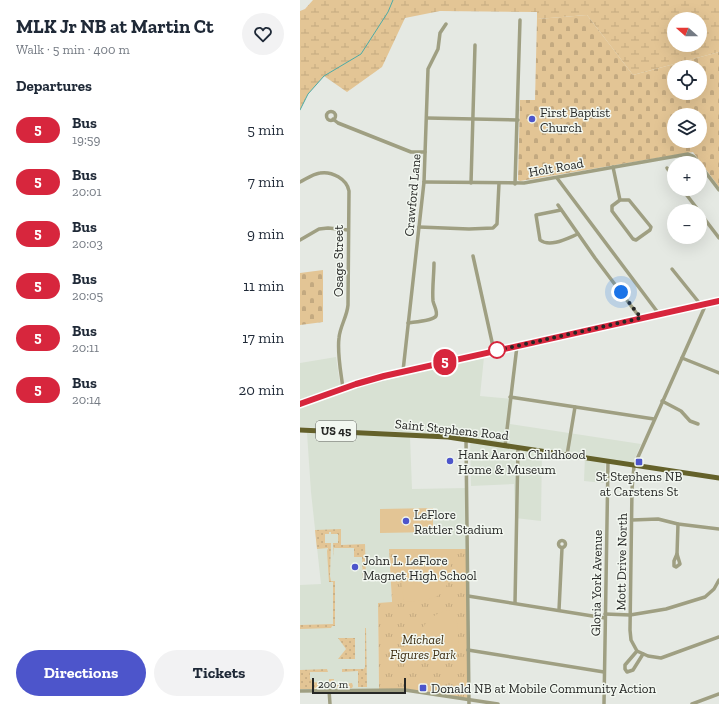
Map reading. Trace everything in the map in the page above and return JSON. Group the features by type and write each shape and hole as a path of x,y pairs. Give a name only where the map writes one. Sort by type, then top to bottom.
{"main road":[{"path":"300,404 343,389 404,371 719,301"},
{"name":"Saint Stephens Road","path":"300,430 448,437 719,478"}],"street":[{"path":"515,184 520,20"},
{"name":"Crawford Lane","path":"404,371 424,182 428,69 438,49 440,32 446,24"},
{"path":"471,183 475,45"},
{"path":"427,118 518,120"},
{"path":"333,119 338,123 411,152 425,152"},
{"name":"Holt Road","path":"679,156 691,154 693,156"},
{"name":"Holt Road","path":"424,182 515,184 667,158"},
{"path":"613,167 620,200"},
{"name":"Osage Street","path":"300,182 321,173 332,174 344,180 348,185 348,313 341,329 338,345 343,389"},
{"path":"707,174 719,190"},
{"path":"557,178 659,314"},
{"path":"419,227 469,229 495,227 499,184"},
{"path":"620,200 629,200 651,227 650,230 636,240 633,239 612,211 612,206 620,200"},
{"path":"558,205 641,318"},
{"path":"561,210 536,215 540,240 543,243 550,244 578,234"},
{"path":"707,222 719,238"},
{"path":"300,240 319,229 328,228 348,230"},
{"path":"474,256 494,351"},
{"path":"408,323 434,318 436,316 437,313 433,300 434,263"},
{"path":"672,270 704,304"},
{"name":"Mott Drive North","path":"636,650 631,640 630,615 632,489 634,466 682,358 704,304"},
{"path":"505,446 517,346"},
{"path":"682,358 719,373"},
{"path":"510,397 654,419"},
{"path":"662,401 681,411 693,423 698,424"},
{"path":"567,456 575,407"},
{"path":"466,440 468,479 469,704"},
{"path":"515,603 518,448"},
{"name":"Gloria York Avenue","path":"604,704 608,462"},
{"path":"632,520 658,519 678,524 719,529"},
{"path":"677,554 678,524"},
{"path":"559,610 562,548"},
{"path":"468,596 605,616 630,615 666,609 705,597 714,589 719,580"},
{"path":"643,654 633,670 627,672 625,670 625,665 636,650 648,656 661,658 719,637"},
{"path":"468,650 604,672"},
{"path":"329,690 330,704"},
{"path":"300,691 405,690 498,704"},
{"path":"692,704 719,694"}],"shaded area":[{"path":"336,357 341,391 484,357 480,396 513,399 510,424 641,444 633,463 606,459 604,483 584,481 585,456 542,450 541,521 515,518 514,484 471,486 470,437 444,434 300,427 300,363"},
{"name":"John L. LeFlore Magnet High School","path":"307,433 410,437 412,489 467,488 467,549 389,550 392,603 378,604 379,689 300,690 300,585 321,584 311,492"}],"green space":[{"path":"313,0 719,0 719,52 689,60 667,60 667,66 633,75 587,15 537,19 537,12 440,11 405,18 382,67 347,92 324,76 308,94 300,110 300,11 305,9"},
{"path":"587,15 633,75 667,66 667,100 707,100 707,60 689,60 719,52 719,187 707,171 707,156 696,156 693,152 520,181 518,180 520,100 535,100 537,19"},
{"path":"323,270 323,322 300,325 300,273"},
{"name":"LeFlore Rattler Stadium","path":"433,508 433,532 380,533 380,509"},
{"path":"341,529 341,545 365,544 366,580 363,580 362,557 354,557 354,548 334,548 334,557 333,543 338,543 338,534 331,534 331,532 329,532 329,534 325,534 325,543 331,543 330,576 331,581 335,581 335,626 332,626 331,628 300,629 300,625 333,624 333,582 329,582 328,548 317,549 315,530"},
{"name":"Michael Figures Park","path":"389,549 467,549 468,698 405,690 379,689 378,603 392,602"},
{"path":"428,550 451,550 451,563 447,584 439,595 433,598 404,602 398,558 402,553"},
{"path":"450,610 456,610 459,650 457,652 416,651 422,629 430,619 435,615"},
{"path":"365,628 367,687 358,687 358,671 342,672 342,669 364,669"},
{"path":"338,638 355,638 355,659 338,659 346,649"},
{"path":"327,669 328,672 310,672 310,679 312,682 323,683 321,689 300,689 300,670"},
{"path":"329,679 334,679 334,685 352,683 353,686 352,688 326,688 327,683 329,683"}],"waterway":[{"path":"300,110 308,94 324,76 361,54 388,12 393,0"}],"bus line":[{"name":"5","path":"300,404 356,384 384,376 719,301"}],"place":[{"name":"First Baptist Church","path":"532,119"},
{"name":"Hank Aaron Childhood Home & Museum","path":"450,461"},
{"name":"St Stephens NB at Carstens St","path":"639,462"},
{"name":"LeFlore Rattler Stadium","path":"406,521"},
{"name":"John L. LeFlore Magnet High School","path":"355,567"},
{"name":"Donald NB at Mobile Community Action","path":"423,688"}],"route":[{"path":"497,350 494,351 641,318 621,292"}]}
